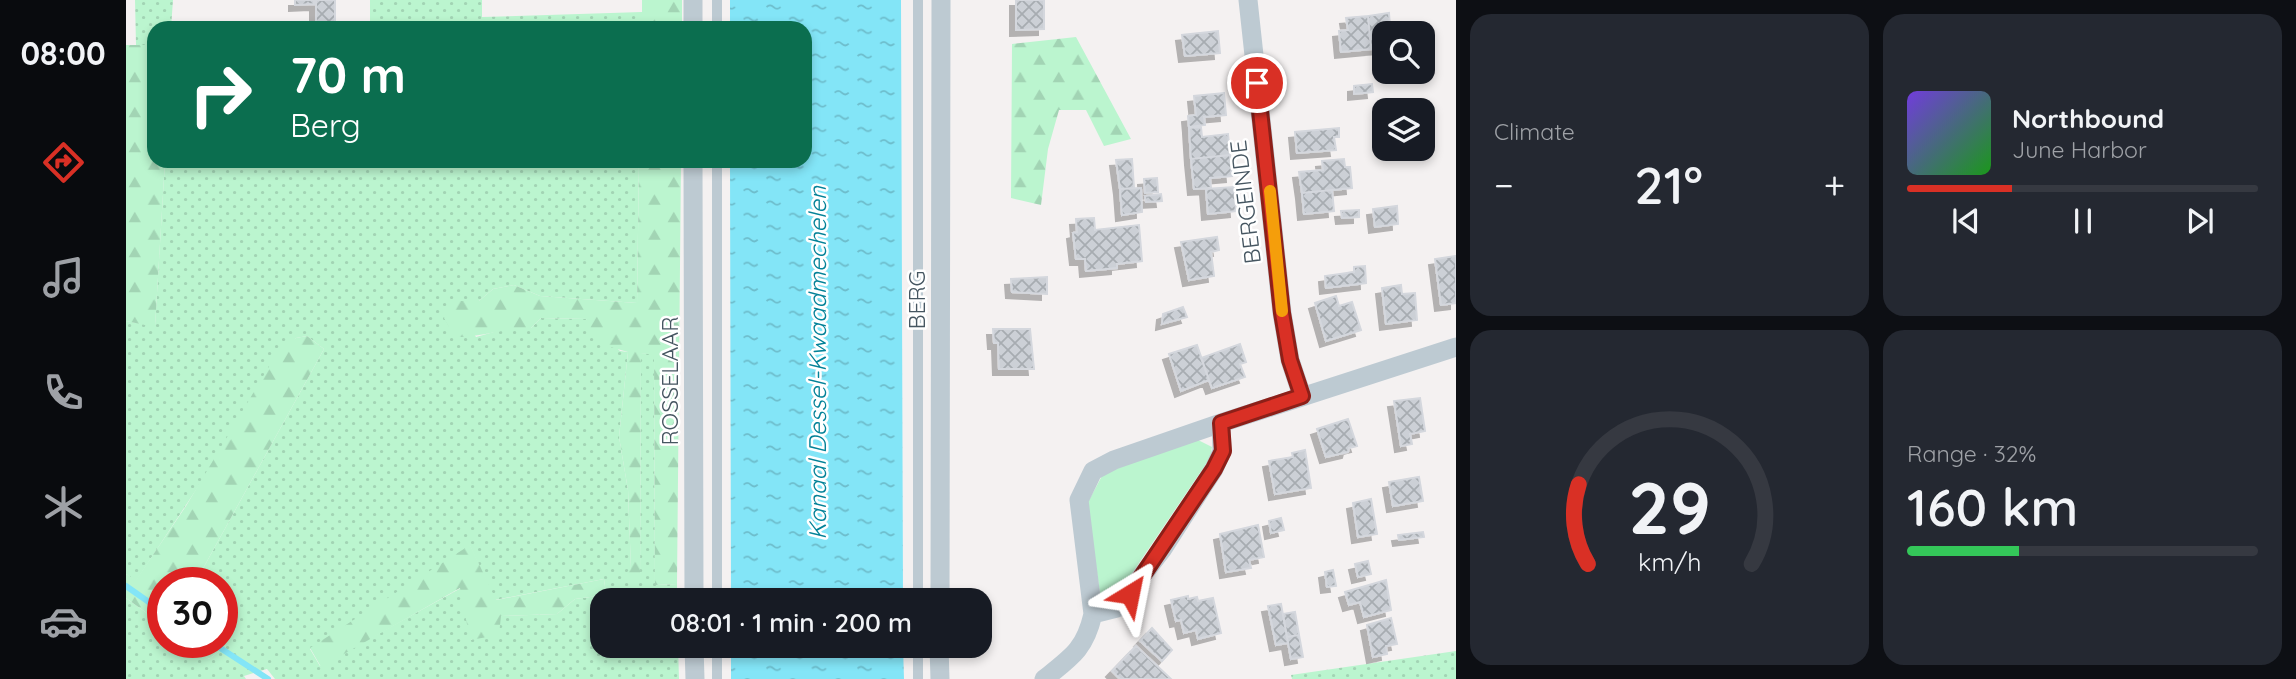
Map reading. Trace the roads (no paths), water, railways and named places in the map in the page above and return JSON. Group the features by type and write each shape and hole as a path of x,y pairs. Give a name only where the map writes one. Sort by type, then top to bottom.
{"street":[{"path":"693,0 693,21"},
{"name":"BERG","path":"940,588 942,0"},
{"name":"BERGEINDE","path":"1248,0 1282,313 1290,360 1302,396"},
{"name":"ROSSELAAR","path":"694,168 694,588"},
{"path":"1044,679 1077,653 1087,639 1093,614 1079,500 1093,471 1114,460 1221,423 1456,347"},
{"path":"1093,614 1117,608 1162,550 1223,451 1221,423"},
{"path":"694,658 695,679"},
{"path":"940,658 940,679"}],"lane":[{"path":"717,0 717,21"},
{"path":"918,0 918,588"},
{"path":"717,168 717,588"},
{"path":"717,658 717,679"},
{"path":"918,658 918,679"}],"water":[{"name":"Kanaal Dessel-Kwaadmechelen","path":"730,0 901,0 903,588 731,588 730,168 812,168 812,21 730,21"},
{"path":"731,658 903,658 904,679 731,679"}],"waterway":[{"path":"126,586 147,601"},
{"path":"236,658 268,679"}]}
